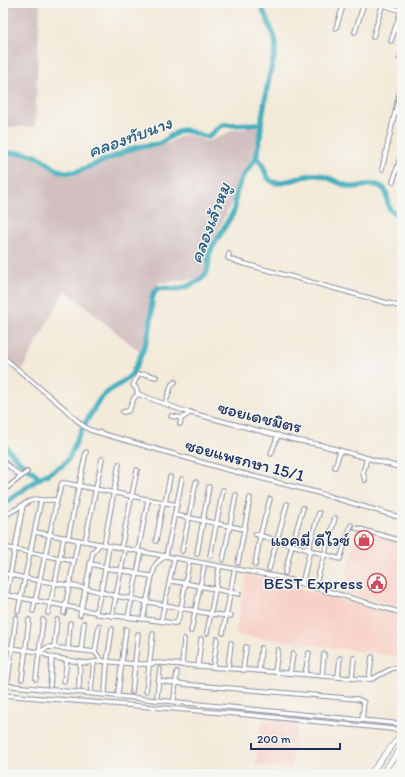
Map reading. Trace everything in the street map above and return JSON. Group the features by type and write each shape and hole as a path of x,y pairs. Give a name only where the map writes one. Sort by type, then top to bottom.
{"main road":[{"path":"370,774 402,731"},
{"path":"377,765 383,772 402,747"}],"street":[{"path":"336,28 344,3"},
{"path":"354,32 364,3"},
{"path":"377,3 402,10 391,41"},
{"path":"373,37 383,4"},
{"path":"402,51 400,59 402,59"},
{"path":"382,169 402,82"},
{"path":"393,182 402,151"},
{"path":"229,254 228,258 238,262 402,307"},
{"name":"ซอยแพรกษา 15/1","path":"3,358 64,408 82,425 90,430 225,469 315,492 402,518"},
{"path":"123,412 129,410 134,398 138,394 133,385 138,375 145,374 156,377"},
{"path":"165,404 172,384 175,382"},
{"name":"ซอยเดชมิตร","path":"138,394 191,412 402,468"},
{"path":"180,424 182,418 191,412"},
{"path":"171,416 182,418"},
{"path":"272,454 278,435"},
{"path":"335,467 340,451"},
{"path":"48,613 86,452"},
{"path":"365,480 363,473 367,458"},
{"path":"85,541 102,459"},
{"path":"3,461 21,477"},
{"path":"81,611 93,552 102,544 119,464"},
{"path":"121,548 137,470"},
{"path":"3,491 27,472"},
{"path":"156,541 170,477"},
{"path":"143,619 156,564 166,556 182,479"},
{"path":"182,552 196,482"},
{"path":"33,611 49,534 62,483 177,505"},
{"path":"3,484 7,488"},
{"path":"197,554 209,487"},
{"path":"210,556 223,490"},
{"path":"223,560 236,495"},
{"path":"238,563 250,498"},
{"path":"3,526 5,517 9,513 33,499 57,500"},
{"path":"255,565 260,536 270,499"},
{"path":"18,611 41,500"},
{"path":"128,617 137,573 148,500"},
{"path":"269,569 287,504"},
{"path":"4,608 5,595 11,575 24,505"},
{"path":"285,573 303,508"},
{"path":"302,584 319,513"},
{"path":"175,515 244,529"},
{"path":"317,580 335,518"},
{"path":"255,534 340,559 351,525"},
{"path":"356,528 402,541"},
{"path":"35,532 279,577 402,613"},
{"path":"64,614 78,540"},
{"path":"3,547 74,561"},
{"path":"96,612 109,547"},
{"path":"112,616 125,550"},
{"path":"161,621 174,560"},
{"path":"90,564 152,576"},
{"path":"5,595 66,606 81,611 96,612 97,614 176,623 181,608 188,564"},
{"path":"191,631 204,566"},
{"path":"207,633 219,569"},
{"path":"223,633 234,572"},
{"path":"3,573 86,588 116,596 211,614 231,616"},
{"path":"170,581 185,582 239,594"},
{"path":"8,679 16,617"},
{"path":"22,679 29,620"},
{"path":"36,680 43,620"},
{"path":"54,647 57,620"},
{"path":"68,649 70,623"},
{"path":"81,650 84,623"},
{"path":"95,652 99,626"},
{"path":"105,692 107,662 112,629"},
{"path":"118,693 126,630"},
{"path":"132,692 138,634"},
{"path":"146,691 153,634"},
{"path":"182,665 184,639"},
{"path":"198,666 200,639"},
{"path":"213,667 217,639"},
{"path":"228,668 231,643"},
{"path":"3,647 40,652 48,657 80,662 102,661 135,664 156,663 369,679 372,679 393,668 402,668"},
{"path":"40,652 48,647 95,652 102,661"},
{"path":"243,670 246,647"},
{"path":"259,671 261,648"},
{"path":"275,672 278,650"},
{"path":"305,674 309,653"},
{"path":"290,673 293,654"},
{"path":"322,676 324,654"},
{"path":"369,679 372,657"},
{"path":"50,686 52,658"},
{"path":"338,677 340,658"},
{"path":"352,678 354,658"},
{"path":"64,681 67,660"},
{"path":"78,688 80,662"},
{"path":"91,690 94,662"},
{"path":"157,696 160,669"},
{"path":"174,699 177,672"},
{"path":"158,681 357,699 364,702 362,720"},
{"path":"3,685 402,724"},
{"path":"3,695 243,714 402,731"}],"shaded area":[{"path":"3,3 40,3 35,127 3,127"},
{"path":"257,127 259,136 254,154 234,188 232,202 209,249 207,267 204,274 198,278 160,282 155,288 154,308 147,336 139,351 65,290 22,370 3,354 3,142 6,142 6,155 34,156 59,172 66,174 109,161 143,147 168,143 184,135 196,137 206,141 212,140 233,130"},
{"path":"359,527 402,540 402,608 342,592"},
{"path":"247,574 402,617 402,657 235,635"},
{"path":"268,719 298,722 291,769 255,765 262,720"}],"waterway":[{"name":"คลองเล้าหมู","path":"3,505 30,484 57,469 66,462 86,422 101,398 132,374 146,341 150,327 152,299 158,288 177,289 186,287 200,280 206,274 209,254 233,213 237,189 241,179 256,158 260,138 268,82 276,43 260,3"},
{"name":"คลองทับนาง","path":"10,153 30,154 42,159 62,172 76,172 137,147 159,144 179,131 185,130 207,137 223,125 261,124"},
{"path":"256,158 262,164 268,178 273,182 278,183 318,175 353,187 371,184 377,185 385,190 390,209 398,214 402,214"},
{"path":"3,444 19,461 40,478"}],"place":[{"name":"แอคมี่ ดีไวซ์","path":"364,540"},
{"name":"BEST Express","path":"377,583"}]}
